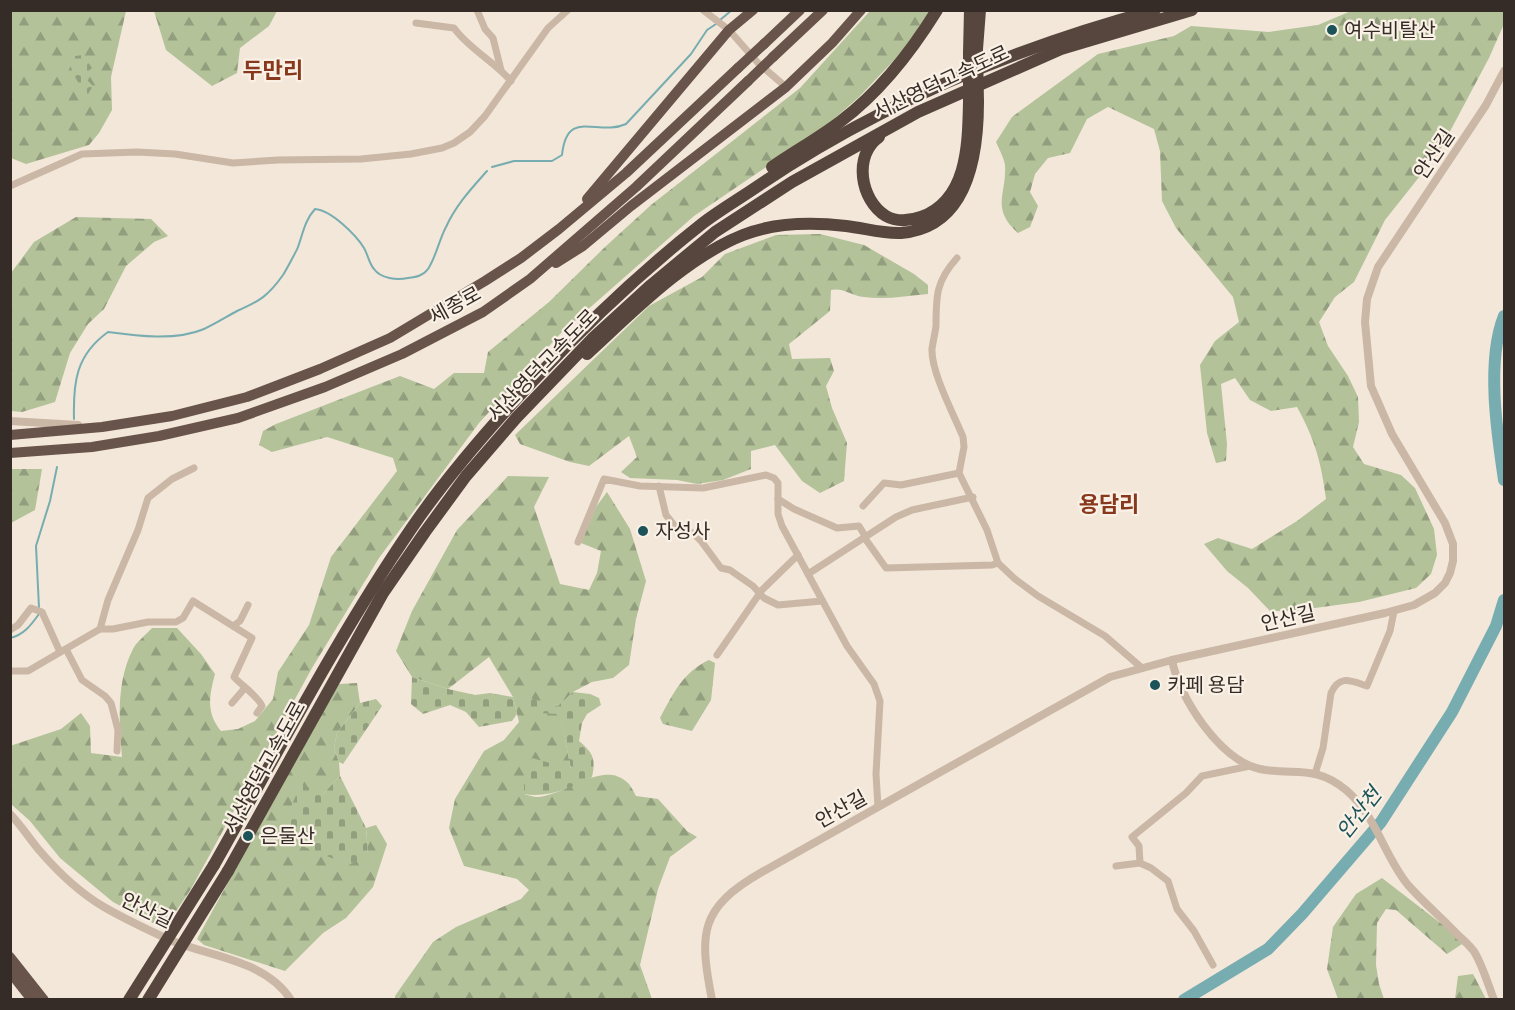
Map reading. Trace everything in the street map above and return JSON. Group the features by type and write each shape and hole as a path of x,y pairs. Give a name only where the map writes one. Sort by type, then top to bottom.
{"highway":[{"path":"559,229 628,151 725,28 753,10"},
{"name":"세종로","path":"10,435 102,427 172,416 236,399 320,369 390,338 521,258 559,229 626,173 800,10"},
{"name":"세종로","path":"10,453 92,447 159,436 238,418 325,387 402,354 483,312 530,279 636,187 823,10"},
{"path":"530,279 583,246 631,206 786,87 832,43 861,10"},
{"path":"705,222 774,166 842,121 880,87 908,54 937,10"},
{"path":"517,417 658,291 724,244 776,225 814,223 901,233 928,225 952,209 968,182 975,149 970,10"},
{"path":"973,51 980,10"},
{"name":"서산영덕고속도로","path":"129,999 214,865 373,587 413,526 506,410 581,329 639,276 705,222 781,171 849,130 909,99 978,68 1055,40 1155,10"},
{"name":"서산영덕고속도로","path":"148,999 228,871 383,593 466,476 517,417 592,338 715,232 858,143 918,112 1060,49 1192,10"},
{"path":"918,112 872,142 865,153 864,187 874,205 886,216 903,221 934,212 951,194 965,159 973,102"},
{"path":"10,957 44,999"},
{"path":"10,972 32,999"}],"street":[{"path":"477,10 485,28 493,38 501,70"},
{"path":"10,186 82,154 137,152 175,154 233,163 361,159 442,148 470,132 485,116 549,28 568,10"},
{"path":"703,10 786,87"},
{"path":"416,23 454,28 460,37 511,81"},
{"name":"안산길","path":"712,999 704,958 708,926 714,912 738,886 1110,677 1172,660 1394,611 1414,605 1435,593 1445,583 1453,561 1453,544 1445,524 1392,434 1371,386 1365,322 1367,299 1378,267 1486,105 1504,71"},
{"path":"957,258 939,283 932,351 938,377 963,437 964,447 959,473 973,497 998,563 1038,596 1106,636 1142,668"},
{"path":"10,421 102,427"},
{"path":"100,629 111,592 138,530 148,498 172,479 194,468"},
{"path":"863,506 884,483 901,485 959,473"},
{"path":"578,542 604,479 640,486 703,488 766,475 774,478 778,483 778,514 782,526 847,646 873,684 880,701 876,774 878,807"},
{"path":"659,486 666,515 678,530 693,533 721,568 730,570 753,586 764,598 778,605 822,601"},
{"path":"808,574 896,517 912,510 973,497"},
{"path":"778,499 794,509 837,528 859,526 886,568 998,563"},
{"path":"717,655 760,593 798,555"},
{"path":"10,671 28,671 100,629 113,629 148,622 176,622 183,618 193,602 252,638 234,677 244,689 260,701 262,706 257,713"},
{"path":"233,626 240,621 248,605"},
{"path":"10,630 18,625 31,608 42,612 82,680 111,703 118,730 117,751"},
{"path":"1315,774 1323,748 1331,693 1340,681 1348,680 1367,686 1390,631 1394,611"},
{"path":"1172,660 1175,676 1186,697 1208,730 1226,750 1250,766 1315,774 1335,782 1358,801 1408,884 1474,951 1494,999"},
{"path":"232,703 244,689"},
{"path":"1140,863 1139,846 1132,837 1138,830 1186,793 1202,776 1250,766"},
{"name":"안산길","path":"10,813 40,851 76,886 103,906 172,940 273,979 291,999"},
{"path":"1116,866 1140,863 1168,881 1177,909 1194,931 1213,965"}],"green space":[{"path":"154,10 277,11 269,26 240,48 237,73 212,86 166,50"},
{"path":"10,11 126,11 111,77 112,110 89,145 26,164 11,158"},
{"path":"870,11 932,11 897,57 859,97 821,130 694,216 560,334 479,423 379,558 312,668 191,889 164,929 113,902 60,858 30,821 11,804 10,746 61,729 81,713 90,726 91,753 122,757 120,702 124,675 135,646 152,628 177,628 201,654 215,674 210,704 213,718 221,731 238,729 255,721 273,699 278,672 309,625 331,557 397,471 393,458 327,437 272,452 259,445 263,431 400,376 434,389 454,373 484,373 488,352 549,302 651,205 800,88"},
{"path":"1351,11 1504,11 1504,24 1489,58 1439,152 1385,220 1354,282 1335,297 1319,322 1328,346 1348,376 1358,397 1359,422 1353,447 1364,464 1401,475 1415,488 1434,529 1437,555 1431,574 1416,588 1359,602 1293,611 1270,611 1248,588 1227,571 1204,544 1218,538 1252,549 1297,521 1326,499 1322,473 1313,441 1297,407 1271,411 1250,400 1235,378 1221,384 1227,444 1226,461 1216,463 1207,433 1200,365 1215,341 1239,322 1233,297 1176,228 1162,201 1160,151 1154,129 1108,107 1087,119 1070,153 1048,158 1035,174 1030,192 1038,206 1030,227 1018,233 1009,224 1002,208 1005,165 996,142 1012,117 1098,54 1174,36 1191,26 1269,32 1318,25"},
{"path":"71,51 75,56 83,55 92,68 86,73 89,77 87,80 93,86 88,94 77,81 72,70 68,52"},
{"path":"76,217 151,219 168,236 154,242 126,266 104,309 88,324 70,353 55,402 22,412 11,411 11,273 34,242"},
{"path":"820,234 864,245 914,274 928,285 928,294 888,298 864,297 840,290 831,290 830,311 789,344 792,359 830,358 834,371 826,386 832,408 847,443 844,481 820,493 802,481 775,445 751,451 751,469 723,480 697,484 677,480 630,478 621,472 637,457 629,436 589,466 570,462 520,444 515,435 649,306 702,277 725,254 776,235"},
{"path":"11,469 42,469 35,510 11,523"},
{"path":"508,476 549,477 534,507 560,584 589,590 597,573 601,551 581,543 596,507 607,492 630,529 646,581 636,619 629,665 613,678 592,682 573,692 559,706 571,770 524,794 538,797 561,791 596,776 618,777 628,783 636,796 658,799 687,831 697,837 670,857 658,889 640,965 652,999 395,1000 395,996 433,942 456,927 521,899 529,890 517,879 464,866 449,828 455,799 484,751 504,740 519,722 513,697 489,657 448,689 412,677 396,651 412,611 457,530"},
{"path":"709,660 715,663 711,700 692,731 663,724 660,718 685,677"},
{"path":"412,677 475,695 490,693 513,697 517,714 512,721 479,727 466,712 450,705 423,714 411,704"},
{"path":"357,683 360,703 337,733 334,748 339,762 340,776 323,794 368,854 366,828 376,825 387,844 373,887 346,918 323,933 285,971 204,945 197,939 319,717 339,684"},
{"path":"573,692 590,694 599,698 601,705 587,714 582,723 579,741 592,756 594,765 592,777 559,791 542,795 524,794 524,774 532,758 571,769 560,714 536,713 526,708 525,701 531,698 550,706 558,706"},
{"path":"376,699 382,706 343,764 339,762 334,748 337,733 360,703"},
{"path":"340,776 366,828 368,854 349,865 292,842 284,823 301,784 323,794"},
{"path":"1382,878 1465,942 1447,954 1396,910 1386,909 1377,923 1376,965 1384,999 1338,999 1327,969 1333,927 1356,894"},
{"path":"1473,974 1486,999 1455,999 1458,976"}],"waterway":[{"path":"720,20 732,10"},
{"path":"492,167 514,161 552,161 562,155 565,140 570,132 577,128 585,126 605,128 626,124 691,54 707,30 716,24"},
{"path":"74,419 74,393 79,370 89,350 108,332 156,336 193,333 258,301 273,288 283,275 315,209 335,218 349,230 364,248 372,267 381,275 399,279 419,276 431,264 454,212 487,171"},
{"name":"안산천","path":"1504,316 1495,354 1494,375 1496,419 1504,480"},
{"path":"39,608 36,546 50,501 57,467"},
{"name":"안산천","path":"1184,1000 1268,949 1302,914 1381,822 1452,712 1496,626 1504,600"},
{"path":"10,638 23,632 39,614"}],"place":[{"name":"여수비탈산","path":"1332,30"},
{"name":"자성사","path":"643,531"},
{"name":"카페 용담","path":"1155,685"},
{"name":"은둘산","path":"248,836"}],"district":[{"name":"두만리","path":"273,70"},
{"name":"용담리","path":"1109,504"}]}
